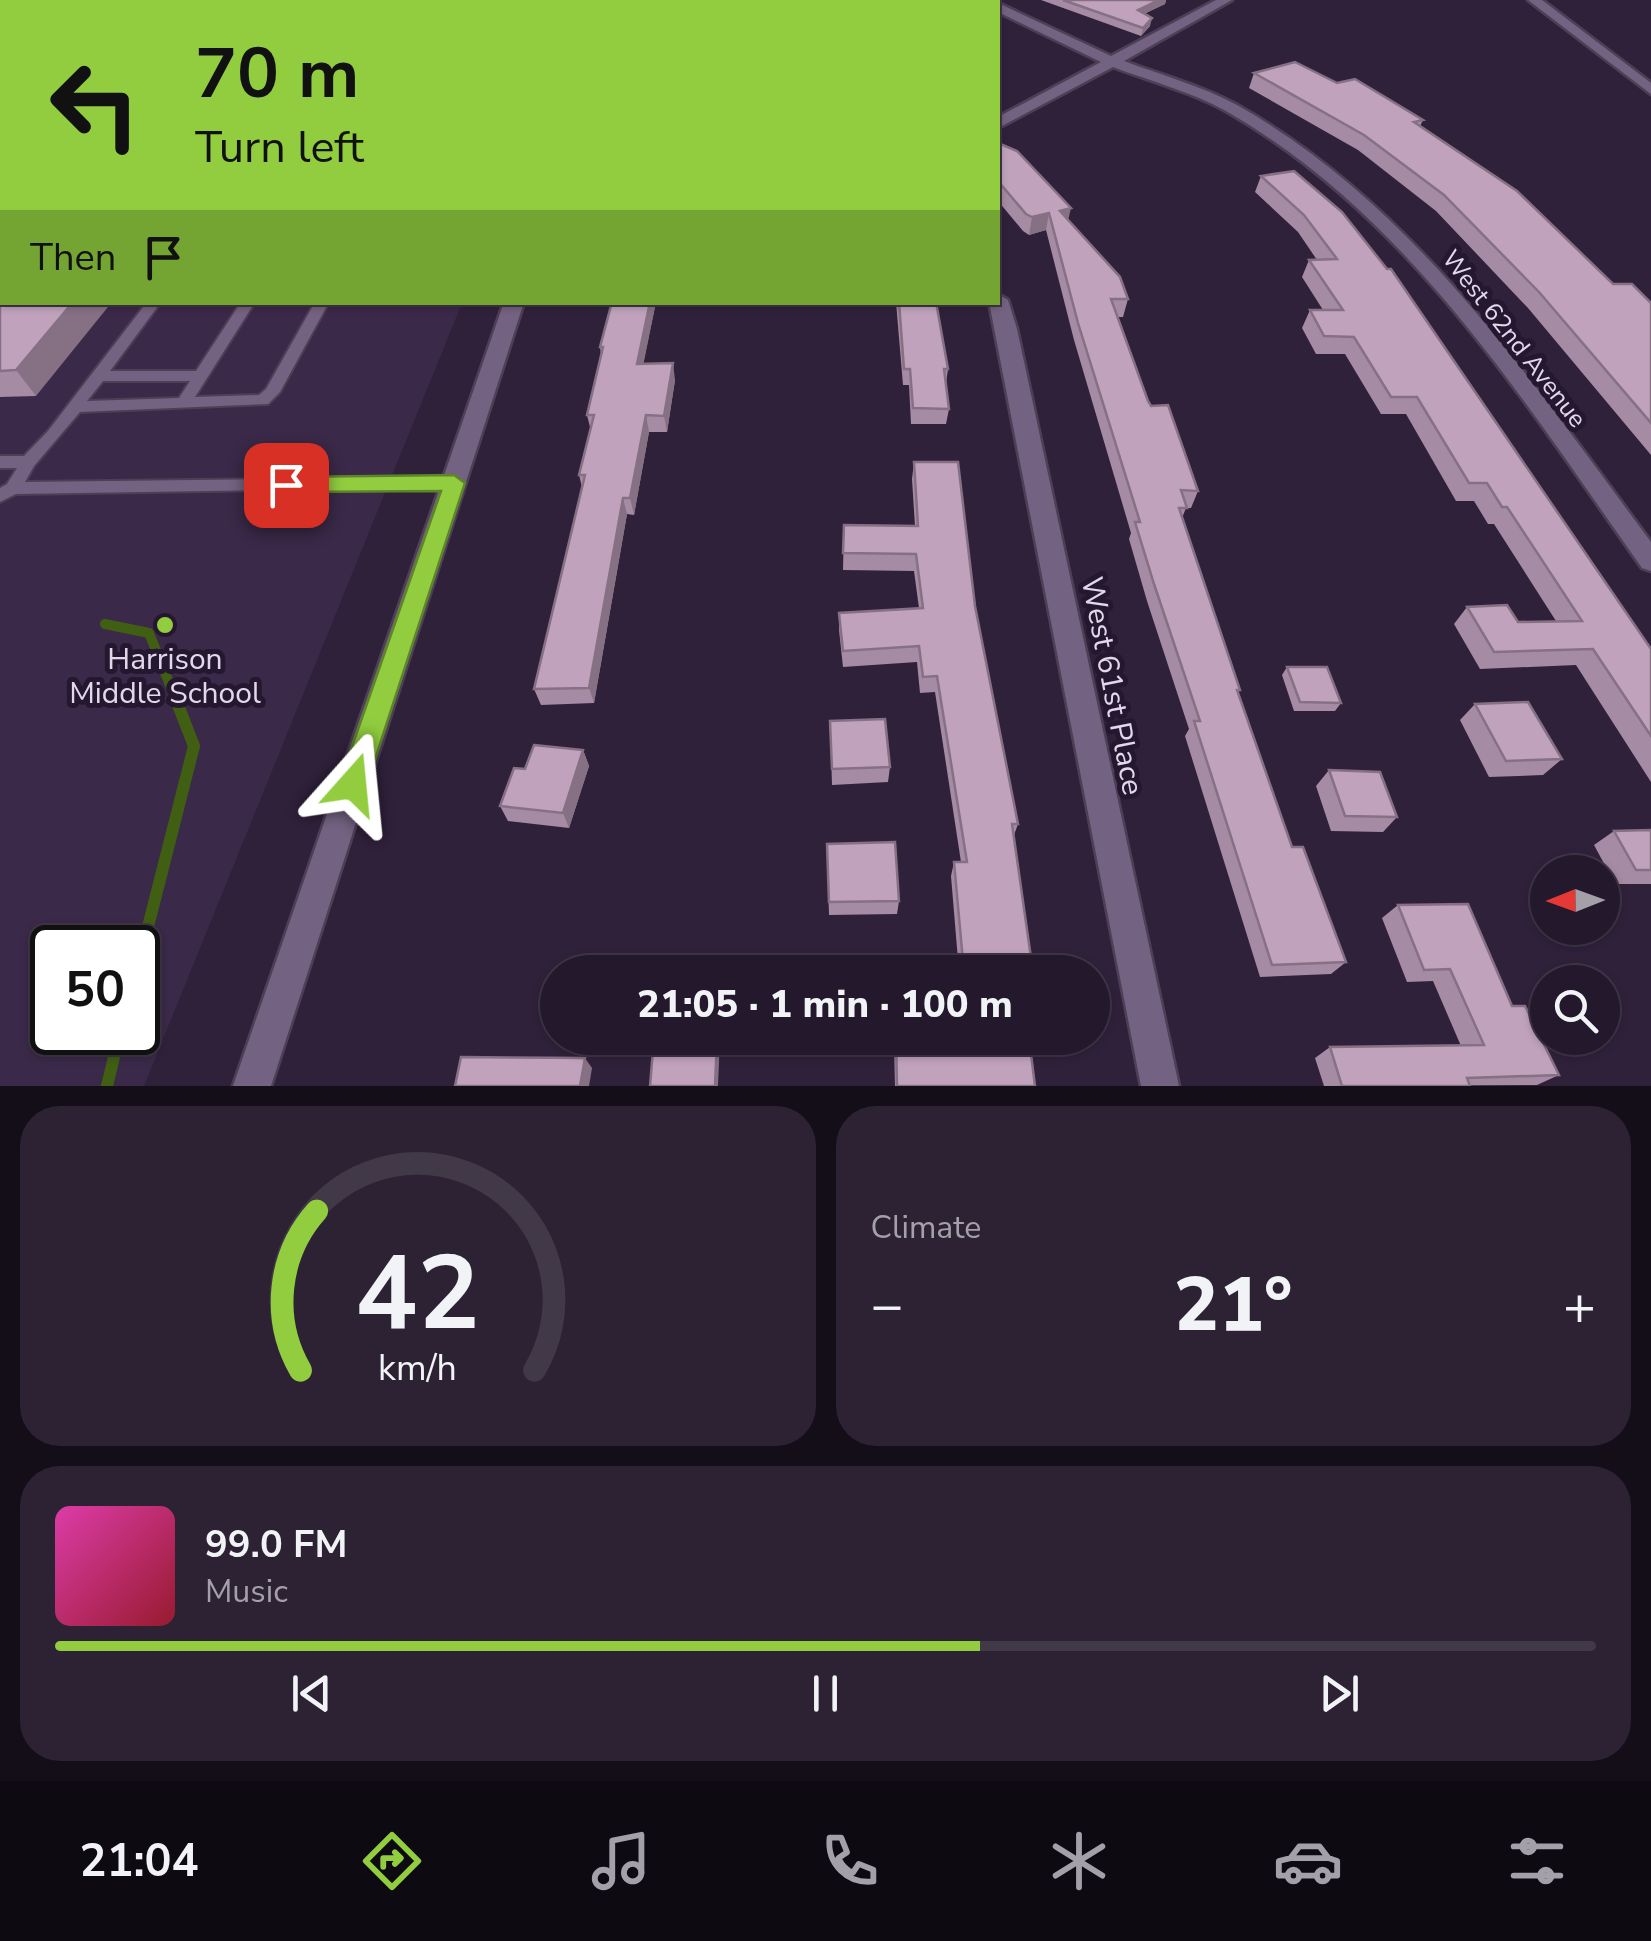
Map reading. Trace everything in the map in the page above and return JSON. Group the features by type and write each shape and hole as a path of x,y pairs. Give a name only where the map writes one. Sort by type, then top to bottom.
{"street":[{"path":"1000,122 1226,0"},
{"path":"1534,0 1651,90"},
{"name":"West 62nd Avenue","path":"1000,7 1114,62 1231,107 1311,158 1386,223 1449,290 1651,561"},
{"path":"252,1086 513,305"},
{"name":"West 61st Place","path":"1000,305 1160,1086"}],"lane":[{"path":"7,492 152,305"},
{"path":"183,404 246,305"},
{"path":"74,408 263,400 272,392 320,305"},
{"path":"98,376 201,376"},
{"path":"0,462 28,462"},
{"path":"7,492 454,483"}],"shaded area":[{"name":"Harrison Middle School","path":"0,305 461,305 160,1047 160,925 30,925 30,1055 157,1055 144,1086 0,1086"}],"building":[{"path":"1063,0 1159,0 1138,10 1152,18 1143,28"},
{"path":"1295,62 1337,83 1355,79 1423,120 1414,122 1517,191 1613,284 1632,284 1651,303 1651,423 1539,292 1444,195 1364,135 1254,73"},
{"path":"1000,144 1017,151 1071,208 1060,211 1120,277 1128,299 1111,299 1148,401 1151,406 1168,405 1198,491 1181,490 1187,508 1179,508 1237,690 1292,847 1303,847 1346,962 1272,965 1194,721 1200,721 1135,522 1140,522 1078,323 1049,213 1032,217 1000,183"},
{"path":"1294,171 1342,212 1387,269 1391,269 1651,649 1651,736 1593,649 1494,652 1467,607 1507,605 1518,622 1582,621 1507,507 1502,507 1487,483 1469,483 1417,397 1391,397 1354,337 1324,336 1310,310 1343,310 1309,260 1337,259 1304,215 1261,176"},
{"path":"0,305 70,305 16,370 0,371"},
{"path":"611,305 649,305 637,364 673,363 664,416 646,415 630,498 623,498 589,688 534,689 585,475 579,475 594,415 587,415"},
{"path":"899,305 937,305 948,369 944,369 949,409 913,408 910,369 904,369"},
{"path":"914,462 958,462 975,606 1018,824 1012,824 1031,955 962,955 954,862 967,862 937,676 923,677 919,646 843,651 839,613 923,608 916,554 843,553 844,525 918,526"},
{"path":"1287,667 1327,667 1341,703 1300,702"},
{"path":"1528,702 1562,759 1506,761 1475,704"},
{"path":"885,719 890,767 832,769 830,721"},
{"path":"534,745 583,750 563,813 500,806 514,768 525,769"},
{"path":"1329,770 1380,772 1397,817 1345,816"},
{"path":"1651,830 1651,870 1636,870 1614,831"},
{"path":"895,842 899,901 829,902 827,844"},
{"path":"1468,904 1512,1006 1525,1006 1530,1016 1530,1055 1549,1055 1559,1075 1467,1078 1470,1086 1342,1086 1330,1047 1484,1045 1450,969 1424,970 1398,905"},
{"path":"653,1055 716,1055 715,1086 650,1086"},
{"path":"896,1055 1031,1055 1035,1086 897,1086"},
{"path":"461,1057 585,1058 580,1086 455,1086"}],"waterway":[{"path":"105,624 149,633 176,700"},
{"path":"148,925 194,746 175,697"},
{"path":"107,1086 114,1055"}],"place":[{"name":"Harrison Middle School","path":"165,625"}],"route":[{"path":"286,485 454,483 353,784"}]}
